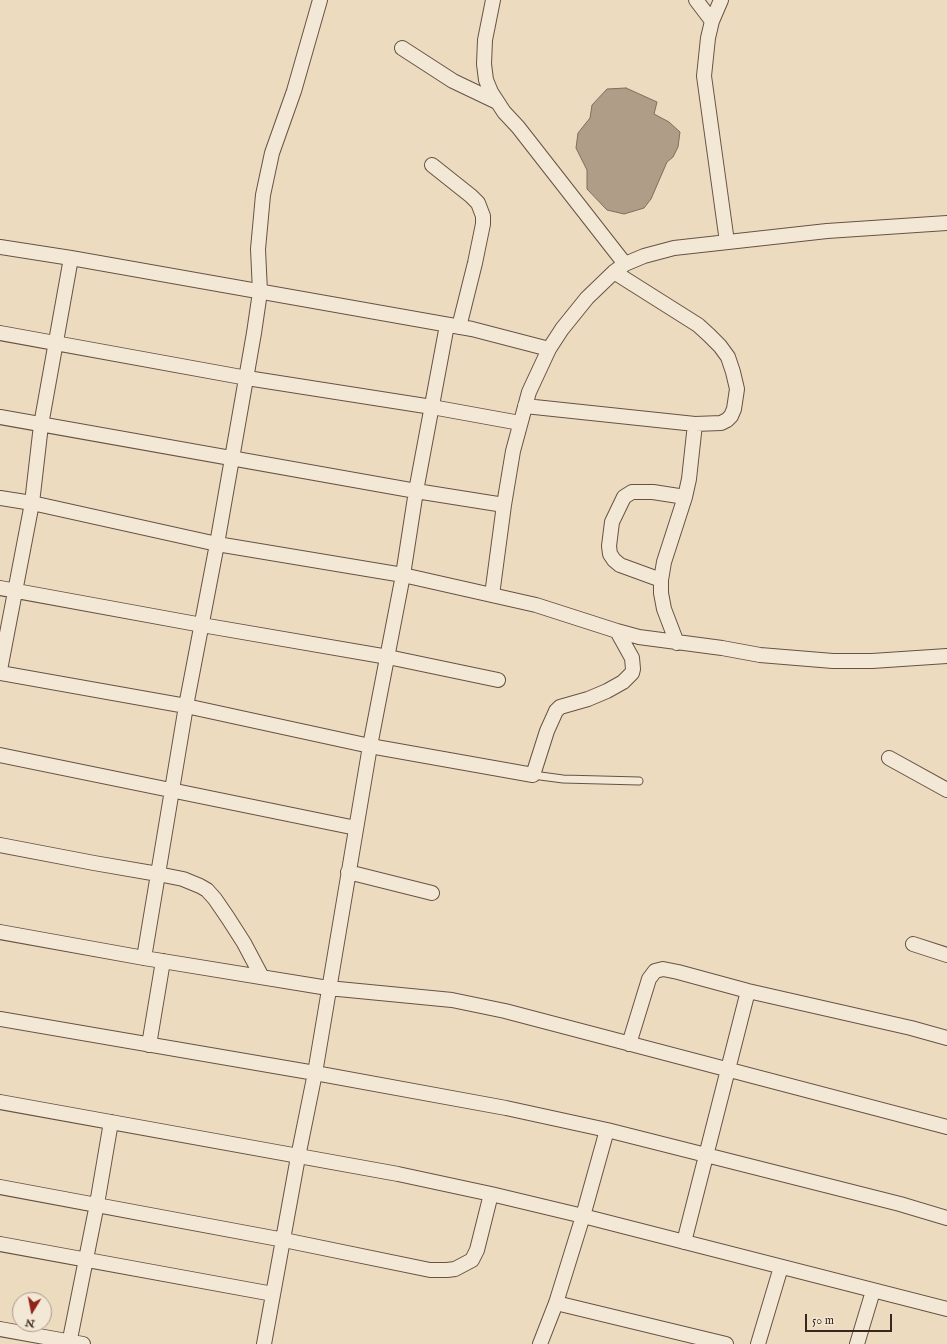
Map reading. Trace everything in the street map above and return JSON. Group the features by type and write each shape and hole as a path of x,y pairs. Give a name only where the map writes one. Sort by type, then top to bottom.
{"street":[{"path":"144,958 186,706 217,544 260,292 258,249 267,174 272,154 294,91 320,0"},
{"path":"493,0 485,40 484,64 486,80 497,102 620,268 698,325 728,357 737,389 734,409 731,416 721,423 695,424 525,406"},
{"path":"696,0 712,21"},
{"path":"721,0 712,21 705,53 704,76 728,242"},
{"path":"402,48 453,81 497,102"},
{"path":"264,1344 315,1072 370,746 403,575 416,491 432,407 453,326 475,263 483,224 483,216 478,203 432,165"},
{"path":"492,595 513,451 525,406 537,373 549,349 575,312 587,298 620,268 644,256 674,248 827,231 947,223"},
{"path":"0,246 363,309 493,334 549,349"},
{"path":"71,258 42,425 32,503 0,671 186,706 370,746 533,775 547,731 556,711 560,707 588,699 607,691 623,682 632,673 632,658 617,631"},
{"path":"0,333 246,378 432,407 520,423"},
{"path":"0,417 504,506"},
{"path":"677,643 664,609 661,593 661,580 664,562 689,479 695,424"},
{"path":"661,580 620,565 614,560 610,554 609,546 612,522 624,497 632,492 642,491 685,496"},
{"path":"0,498 32,503 217,544 403,575 536,605 640,637 722,648 760,655 833,661 947,656"},
{"path":"0,588 388,657 498,680"},
{"path":"0,755 356,828"},
{"path":"889,758 947,790"},
{"path":"0,845 94,864 183,879 207,890 244,943 262,977"},
{"path":"348,872 432,893"},
{"path":"0,932 144,958 328,988 452,1000 504,1011 947,1127"},
{"path":"913,944 947,955"},
{"path":"149,1045 163,961"},
{"path":"629,1044 647,983 651,975 658,970 663,969 748,991 911,1028 947,1038"},
{"path":"684,1242 748,991"},
{"path":"0,1019 315,1072 506,1108 607,1130 900,1204 947,1218"},
{"path":"0,1102 398,1174 491,1194 947,1309"},
{"path":"0,1329 74,1343 86,1259 111,1122"},
{"path":"540,1344 556,1303 583,1216 607,1130"},
{"path":"0,1187 284,1240 430,1270 447,1270 472,1260 478,1250 491,1194"},
{"path":"0,1244 274,1294"},
{"path":"758,1344 781,1267"},
{"path":"857,1344 873,1291"},
{"path":"556,1303 726,1344"}],"lane":[{"path":"533,775 563,779 639,781"}],"shaded area":[{"path":"626,88 657,102 654,114 669,122 680,132 678,147 673,157 667,162 651,199 644,208 624,214 607,210 587,189 587,170 576,148 578,133 590,118 592,105 607,89"}]}
